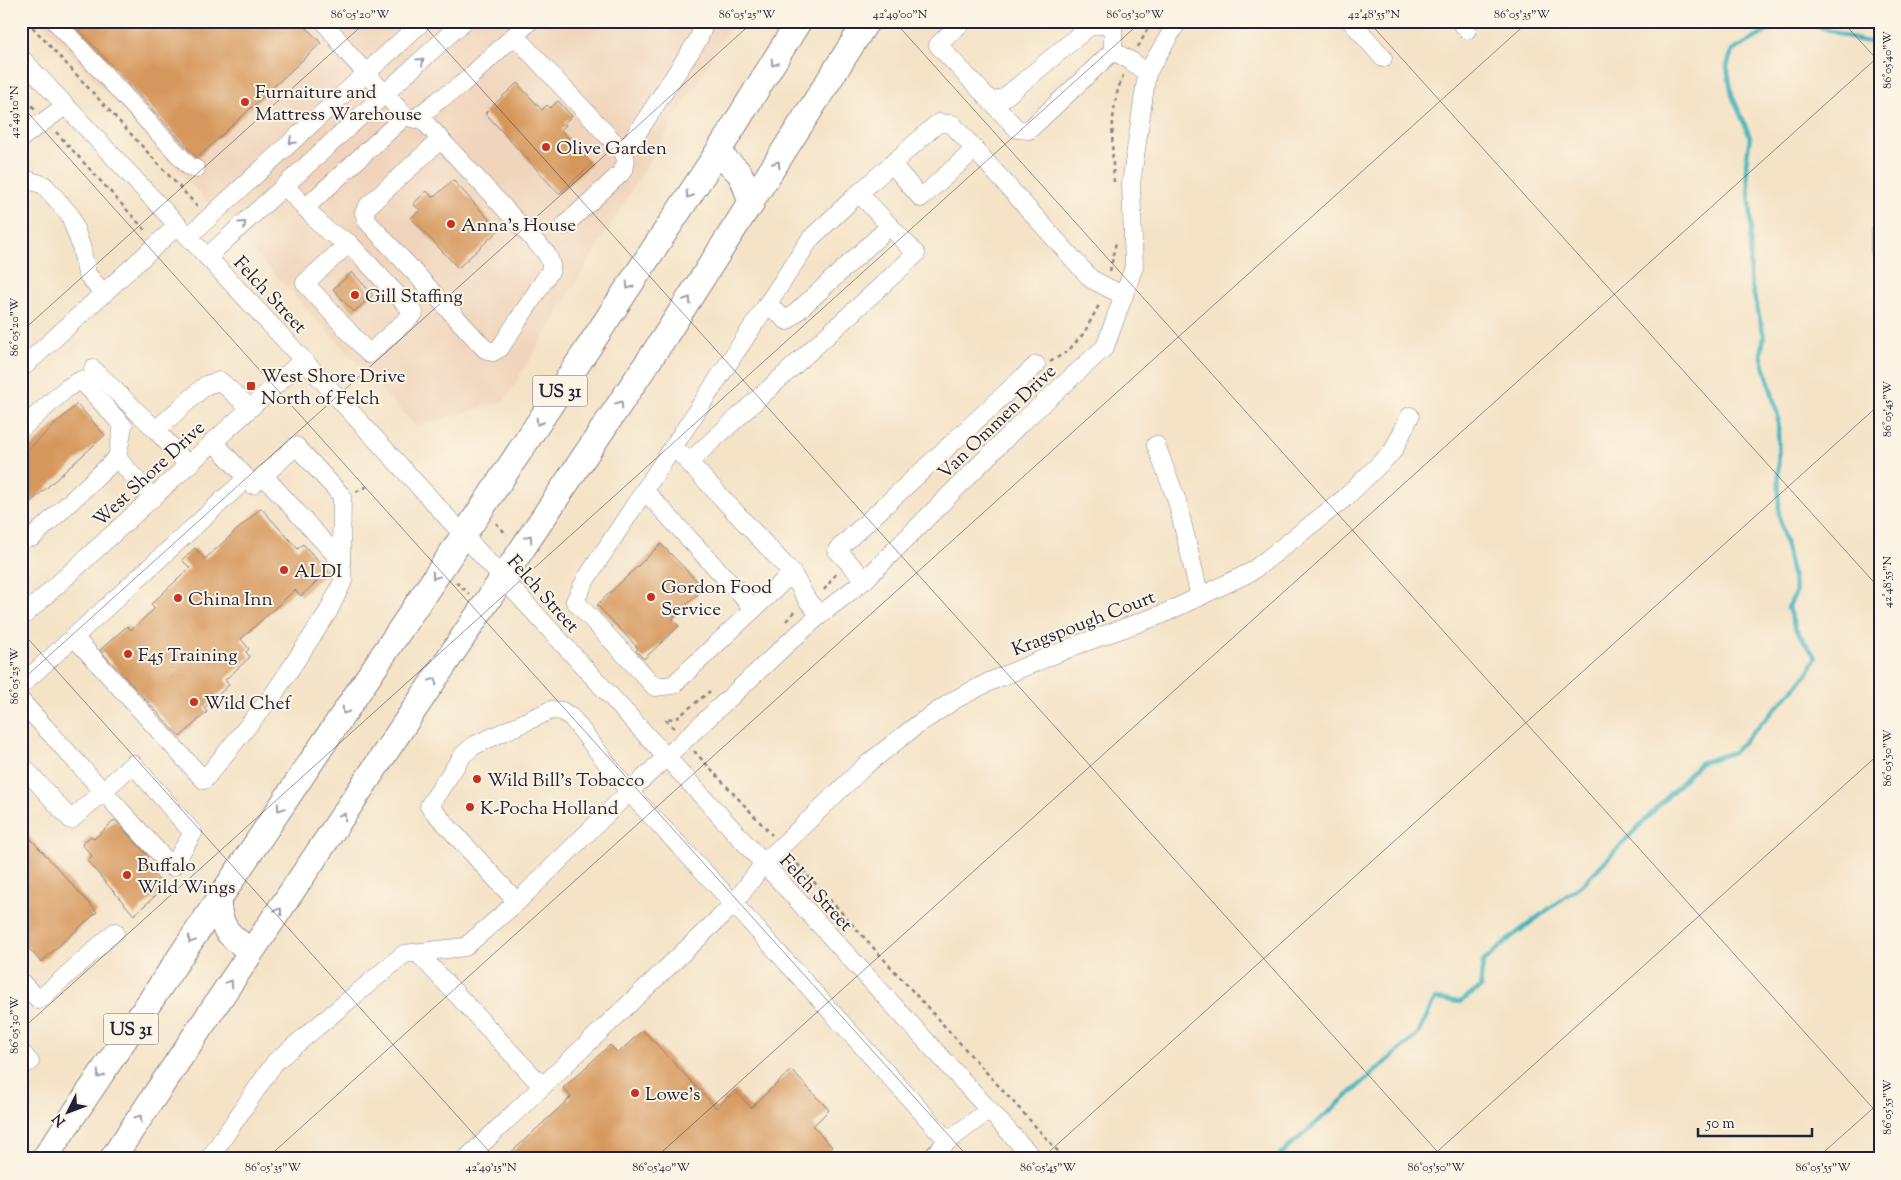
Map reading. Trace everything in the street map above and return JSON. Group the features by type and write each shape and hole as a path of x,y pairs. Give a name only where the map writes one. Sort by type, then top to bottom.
{"highway":[{"name":"US 31","path":"44,1159 463,536 716,155 799,21"},
{"name":"US 31","path":"112,1159 656,349 867,21"},
{"path":"716,155 732,164 740,172 746,183 750,205"},
{"path":"218,900 221,922 226,931 234,940 251,951"}],"street":[{"path":"55,21 189,166 196,169"},
{"path":"324,21 346,51 385,94 441,139 547,254 552,262 546,278 500,348 493,352 485,349 367,221 364,213 368,206 441,139"},
{"path":"21,369 104,294 184,231 423,21"},
{"path":"207,256 464,21"},
{"path":"305,208 413,116 461,85 530,21"},
{"path":"624,154 698,40 702,30 701,21"},
{"path":"963,21 938,45 1017,130 1029,130 1113,52 1113,23 1090,26 1004,97 992,103"},
{"name":"Van Ommen Drive","path":"210,1159 275,1062 404,954 465,947 516,902 684,740 820,615 865,580 1019,425 1105,347 1134,267 1131,184 1146,73 1178,21"},
{"path":"1351,21 1383,58"},
{"path":"515,36 624,154 626,160 625,167 621,173 565,225"},
{"path":"1113,52 1131,61 1146,73"},
{"name":"Felch Street","path":"21,58 303,360 1034,1159"},
{"path":"21,138 65,106"},
{"path":"792,573 673,685 654,687 575,601 586,579 811,238 938,124 952,124 1091,279 1124,296"},
{"path":"892,164 921,198 975,149"},
{"path":"21,178 44,185 70,215 81,246 87,274 104,294"},
{"path":"285,186 327,232 349,243 414,313 370,354 305,283 349,243"},
{"path":"688,462 916,254 859,193"},
{"path":"767,304 787,321 890,226"},
{"path":"1880,232 1880,252"},
{"name":"West Shore Drive","path":"23,612 153,498 303,360"},
{"path":"865,580 837,550 1042,364"},
{"path":"93,369 156,430 188,465"},
{"path":"21,429 67,388 81,380 123,426 117,458 32,537 21,539"},
{"path":"156,430 206,385 213,382 220,381 250,408"},
{"name":"Kragspough Court","path":"466,1159 734,904 763,864 866,765 917,725 956,700 991,681 1077,645 1163,614 1251,572 1345,498 1393,451 1410,416"},
{"path":"213,442 255,477 341,561"},
{"path":"1156,445 1177,501 1200,597"},
{"path":"21,685 74,637 255,477 296,446 342,496 341,561 343,581 328,612 274,695 204,780 74,637"},
{"path":"673,446 792,573 808,601 820,615"},
{"path":"117,458 153,498"},
{"path":"644,490 754,608"},
{"path":"21,701 102,791 172,867 193,833 132,764 102,791 71,820 21,764"},
{"path":"516,902 430,806 463,755 473,746 551,710 562,711 572,718 630,792 948,1141"},
{"path":"21,982 39,1000 115,932"},
{"path":"418,953 542,1086"},
{"path":"930,1159 948,1141 989,1110"}],"path":[{"path":"27,21 200,209"},
{"path":"1114,183 1112,154 1114,113 1121,80 1152,21"},
{"path":"21,94 149,234"},
{"path":"1042,364 1068,351 1084,333 1097,311 1106,287 1116,240"},
{"path":"354,493 370,485"},
{"path":"496,523 508,536"},
{"path":"786,621 801,605 820,595 847,561"},
{"path":"456,582 469,594"},
{"path":"711,691 677,718 665,719 1065,1159"}],"shaded area":[{"path":"40,21 734,21 504,402 415,426"}],"building":[{"path":"71,21 300,21 321,43 197,158"},
{"name":"Olive Garden","path":"517,83 542,110 547,105 550,108 558,101 572,116 564,123 566,125 561,130 592,164 559,194 485,113"},
{"path":"453,180 499,230 458,268 411,218 420,210 413,204 427,191 433,198"},
{"path":"352,272 373,295 354,312 333,289"},
{"path":"77,404 105,435 21,511 21,456"},
{"path":"261,508 298,549 303,544 328,571 301,596 295,590 241,639 249,649 246,652 250,657 225,680 229,685 204,708 207,712 180,737 100,650 127,626 131,630 155,608 151,604 190,568 182,560 195,548 205,559"},
{"name":"Gordon Food Service","path":"661,544 704,588 672,619 679,626 644,659 636,651 638,648 597,605"},
{"name":"Buffalo Wild Wings","path":"115,820 149,857 143,862 165,887 134,915 87,861 92,856 82,844 91,836 94,839"},
{"path":"21,828 97,912 41,962 21,940"},
{"name":"Lowe's","path":"643,1030 716,1108 735,1090 751,1108 791,1070 829,1110 813,1126 832,1147 819,1159 504,1159 571,1097 563,1088 610,1045 618,1053"}],"waterway":[{"path":"1275,1159 1418,1034 1435,999 1460,1002 1480,988 1483,962 1510,938 1586,881 1700,763 1734,752 1806,676 1816,658 1795,628 1788,608 1796,592 1779,515 1778,416 1761,354 1764,336 1750,279 1751,214 1746,163 1750,137 1732,95 1727,66 1732,51 1771,29 1806,22 1854,39 1880,44"}],"place":[{"name":"Furnaiture and Mattress Warehouse","path":"245,102"},
{"name":"Olive Garden","path":"546,147"},
{"name":"Anna’s House","path":"451,224"},
{"name":"Gill Staffing","path":"355,295"},
{"name":"West Shore Drive North of Felch","path":"251,386"},
{"name":"ALDI","path":"284,570"},
{"name":"Gordon Food Service","path":"651,597"},
{"name":"China Inn","path":"178,598"},
{"name":"F45 Training","path":"128,654"},
{"name":"Wild Chef","path":"194,702"},
{"name":"Wild Bill's Tobacco","path":"477,779"},
{"name":"K-Pocha Holland","path":"470,807"},
{"name":"Buffalo Wild Wings","path":"127,875"},
{"name":"Lowe's","path":"635,1093"}]}
